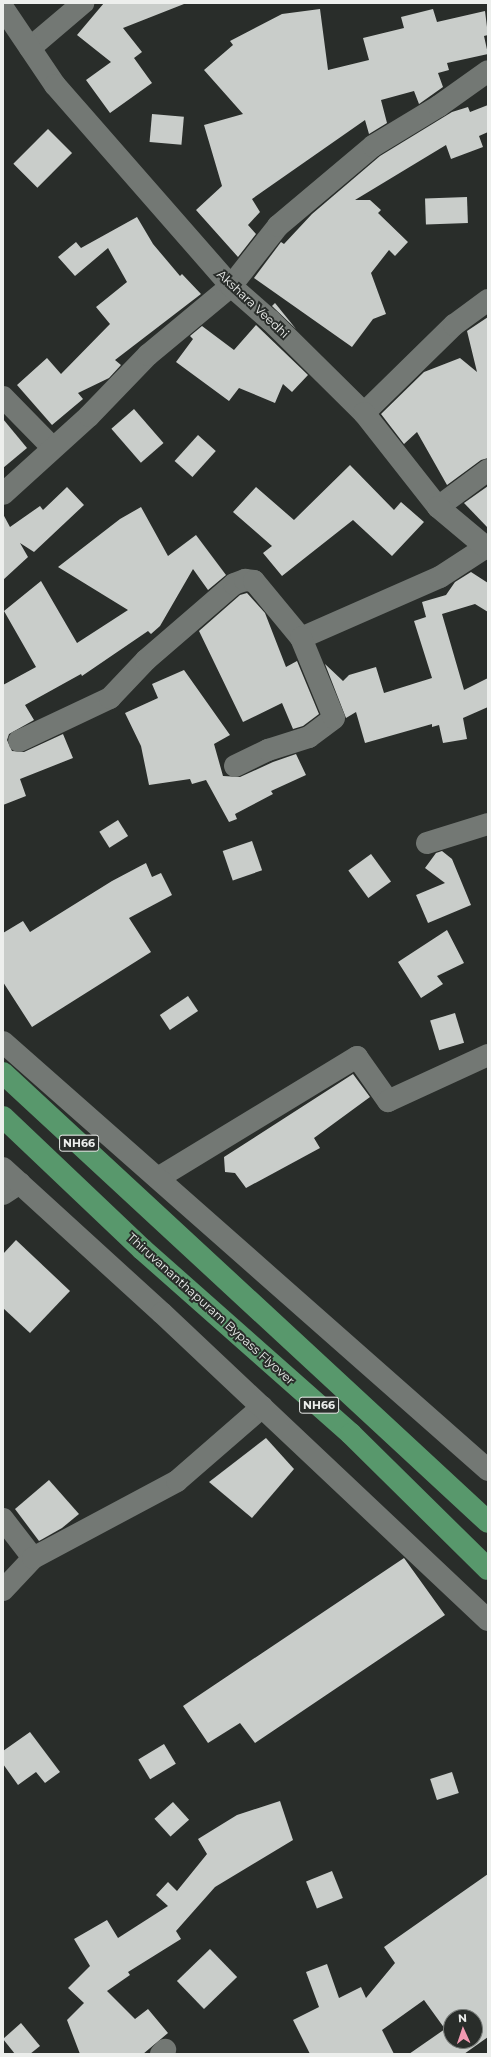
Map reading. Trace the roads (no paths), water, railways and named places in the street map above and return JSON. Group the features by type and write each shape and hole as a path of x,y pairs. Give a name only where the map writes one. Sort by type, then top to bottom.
{"highway":[{"name":"NH66","path":"3,1073 488,1522"},
{"name":"Thiruvananthapuram Bypass Flyover","path":"3,1117 142,1249 351,1434 488,1569"}],"street":[{"path":"30,48 83,3"},
{"name":"Akshara Veedhi","path":"3,8 55,84 231,286 271,321 364,413 438,507 487,548"},
{"path":"3,494 53,448 148,355 231,286 278,226 373,146 439,106 488,71"},
{"path":"364,413 454,325 488,300"},
{"path":"3,397 53,448"},
{"path":"438,507 488,470"},
{"path":"301,638 440,577 487,548"},
{"path":"19,741 110,698 146,660 234,584 245,580 254,581 301,638 334,718 309,737 268,750 235,766"},
{"path":"427,843 488,824"},
{"path":"3,1042 488,1470"},
{"path":"158,1178 357,1057 388,1101 488,1055"},
{"path":"3,1168 11,1188 262,1407 488,1620"},
{"path":"3,1590 34,1558 177,1481 262,1407"},
{"path":"3,1519 34,1558"}]}
